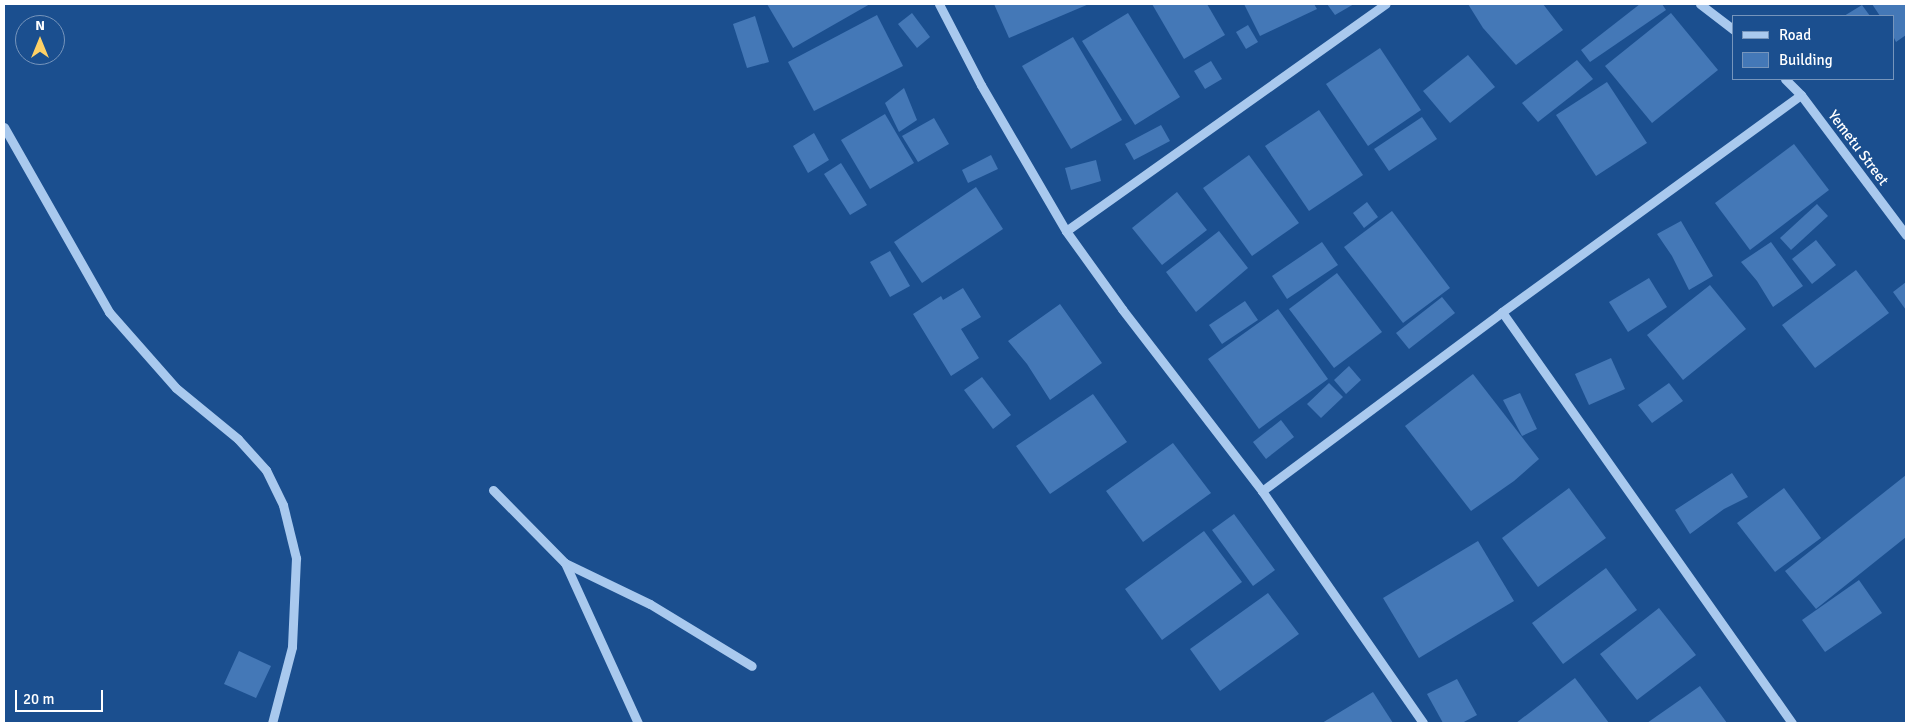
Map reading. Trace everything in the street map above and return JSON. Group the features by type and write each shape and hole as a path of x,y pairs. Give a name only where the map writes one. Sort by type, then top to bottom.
{"street":[{"path":"939,4 982,85 1066,231 1122,309 1262,491 1423,723"},
{"path":"1066,231 1386,4"},
{"path":"1700,4 1732,28"},
{"name":"Yemetu Street","path":"1786,80 1801,95 1906,235"},
{"path":"1262,491 1502,312 1801,95"},
{"path":"4,128 109,312 176,388 238,439 266,470 283,505 296,558 292,647 272,723"},
{"path":"1502,312 1792,723"},
{"path":"493,490 565,563 650,604 752,666"},
{"path":"565,563 638,723"}],"building":[{"path":"767,4 870,4 793,48"},
{"path":"994,4 1089,4 1009,38"},
{"path":"1152,4 1207,4 1225,35 1184,59"},
{"path":"1244,4 1314,4 1317,9 1260,36"},
{"path":"1327,4 1354,4 1335,15"},
{"path":"1468,4 1543,4 1563,30 1516,65 1483,28"},
{"path":"1640,4 1662,4 1666,10 1590,62 1581,50"},
{"path":"1872,4 1906,4 1906,35 1896,42 1895,15 1879,15"},
{"path":"1862,5 1869,15 1846,15"},
{"path":"912,13 930,37 917,48 898,24"},
{"path":"1128,13 1180,97 1135,125 1082,41"},
{"path":"1671,13 1718,70 1652,123 1605,66"},
{"path":"877,15 903,66 814,111 788,62"},
{"path":"755,16 769,62 747,68 733,24"},
{"path":"1248,25 1258,42 1246,49 1236,32"},
{"path":"1073,37 1122,120 1071,149 1022,66"},
{"path":"1380,48 1421,110 1368,146 1326,84"},
{"path":"1468,55 1495,87 1450,123 1423,91"},
{"path":"1577,60 1593,79 1538,122 1522,103"},
{"path":"1211,61 1222,79 1205,89 1194,71"},
{"path":"1607,82 1647,143 1596,176 1556,115"},
{"path":"904,88 917,120 899,132 885,103"},
{"path":"1319,110 1363,175 1309,211 1265,146"},
{"path":"885,114 914,163 870,189 841,140"},
{"path":"1422,117 1437,139 1389,171 1374,149"},
{"path":"934,118 949,144 918,162 902,136"},
{"path":"1161,125 1170,141 1134,160 1125,144"},
{"path":"814,133 829,160 808,173 793,146"},
{"path":"1794,144 1829,190 1750,250 1715,203"},
{"path":"991,155 998,169 968,183 962,170"},
{"path":"1249,155 1299,223 1252,256 1203,188"},
{"path":"1096,160 1101,181 1071,190 1065,168"},
{"path":"841,163 867,205 850,215 824,174"},
{"path":"976,187 1003,229 922,283 894,242"},
{"path":"1177,192 1207,230 1162,265 1132,228"},
{"path":"1367,202 1378,217 1364,228 1353,213"},
{"path":"1817,204 1828,216 1791,250 1780,238"},
{"path":"1392,211 1450,288 1403,323 1344,247"},
{"path":"1681,221 1713,276 1689,290 1672,256 1657,234"},
{"path":"1219,231 1248,268 1196,312 1166,272"},
{"path":"1816,240 1836,265 1812,284 1792,259"},
{"path":"1322,242 1338,265 1287,299 1272,276"},
{"path":"1771,242 1803,286 1773,307 1757,281 1741,262"},
{"path":"890,251 910,286 890,297 870,262"},
{"path":"1856,270 1889,313 1815,368 1782,325"},
{"path":"1337,273 1382,332 1334,368 1289,309"},
{"path":"1649,278 1667,307 1628,332 1609,302"},
{"path":"1906,282 1906,310 1893,292"},
{"path":"1710,285 1746,329 1683,380 1647,335"},
{"path":"963,288 981,317 961,329 979,358 951,376 913,314 941,296 943,300"},
{"path":"1442,297 1455,313 1409,349 1396,333"},
{"path":"1245,301 1258,320 1222,344 1209,325"},
{"path":"1060,304 1102,363 1050,400 1027,364 1008,341"},
{"path":"1278,309 1328,379 1259,429 1208,359"},
{"path":"1611,358 1625,389 1589,405 1575,374"},
{"path":"1349,366 1361,380 1346,394 1334,380"},
{"path":"1473,374 1539,459 1514,481 1471,511 1405,426"},
{"path":"982,377 1011,415 993,429 964,390"},
{"path":"1329,383 1343,397 1321,418 1307,404"},
{"path":"1669,383 1683,401 1652,423 1638,405"},
{"path":"1520,393 1537,429 1522,436 1503,400"},
{"path":"1093,394 1127,442 1050,494 1016,446"},
{"path":"1281,420 1294,437 1266,459 1253,442"},
{"path":"1173,443 1211,493 1143,542 1106,491"},
{"path":"1732,473 1748,497 1724,509 1690,534 1675,510"},
{"path":"1906,475 1906,537 1816,609 1785,571"},
{"path":"1569,488 1606,538 1538,587 1502,538"},
{"path":"1784,488 1821,538 1775,572 1737,523"},
{"path":"1234,514 1275,570 1253,586 1212,530"},
{"path":"1204,531 1242,582 1162,640 1125,589"},
{"path":"1478,541 1514,601 1419,658 1383,598"},
{"path":"1606,568 1637,610 1563,664 1532,623"},
{"path":"1859,580 1882,613 1825,652 1802,620"},
{"path":"1268,593 1299,634 1220,691 1190,649"},
{"path":"1659,608 1696,655 1637,700 1600,654"},
{"path":"239,651 271,666 256,698 224,684"},
{"path":"1575,678 1609,723 1516,723"},
{"path":"1457,679 1477,715 1462,723 1443,723 1427,694"},
{"path":"1700,686 1727,723 1647,723"},
{"path":"1373,692 1393,723 1322,723"}]}
